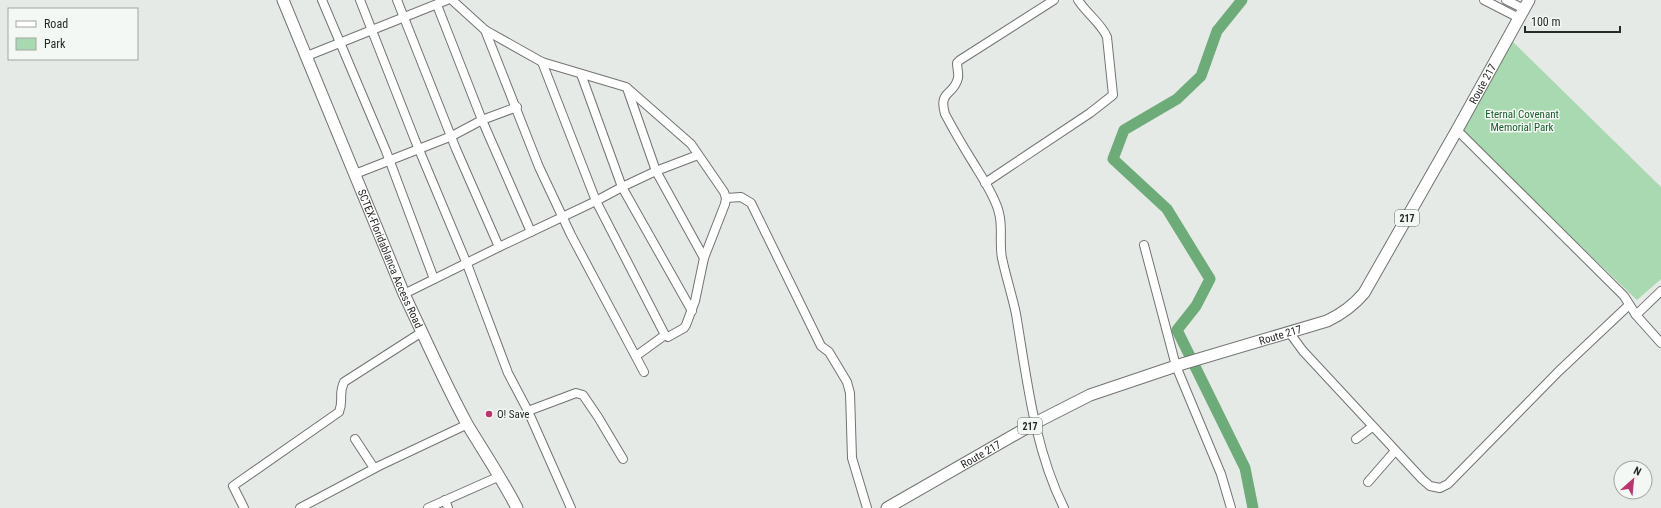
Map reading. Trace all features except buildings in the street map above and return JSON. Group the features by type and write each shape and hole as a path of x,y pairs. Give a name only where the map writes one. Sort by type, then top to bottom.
{"main road":[{"name":"SCTEX-Floridablanca Access Road","path":"283,0 404,294 443,378 517,508"},
{"name":"Route 217","path":"887,508 1036,422 1090,395 1215,353 1327,320 1343,313 1364,293 1524,9"}],"street":[{"path":"322,0 390,160 434,279"},
{"path":"360,0 419,149 467,264 508,373 528,411 571,508"},
{"path":"397,0 499,247"},
{"path":"307,56 447,0"},
{"path":"452,0 485,30 542,62 626,87 691,144 724,192 726,198 704,258 692,311 684,328 668,337 665,336 636,356"},
{"path":"1054,0 960,60 957,63 959,77 957,82 944,97 942,103 944,114 985,183 999,212 1002,256 1011,290 1026,377 1047,470 1064,508"},
{"path":"985,183 1090,113 1113,95 1107,37 1105,32 1078,0"},
{"path":"1484,0 1524,9"},
{"path":"1506,0 1524,9"},
{"path":"437,5 482,120 531,232"},
{"path":"485,30 517,107 539,168 571,235 644,372"},
{"path":"542,62 596,201 665,336"},
{"path":"581,74 622,187 692,311"},
{"path":"626,87 656,171 704,258"},
{"path":"355,174 452,136 482,120 517,107"},
{"path":"1457,130 1624,296 1636,315 1661,343"},
{"path":"404,294 622,187 656,171 698,155"},
{"path":"726,198 741,197 751,203 821,346 829,352 847,382 851,403 852,458 867,508"},
{"path":"1144,244 1179,365 1221,474 1231,508"},
{"path":"1636,315 1661,291"},
{"path":"1289,332 1303,351 1395,451 1430,486 1440,488 1448,484 1559,371 1629,305"},
{"path":"244,508 233,486 339,412 342,402 340,390 344,382 422,332"},
{"path":"528,411 576,393 580,393 598,417 623,459"},
{"path":"300,508 374,468 468,424"},
{"path":"1356,439 1372,427"},
{"path":"355,439 374,468"},
{"path":"1368,482 1395,451"},
{"path":"428,508 446,504 500,476"}],"green space":[{"name":"Eternal Covenant Memorial Park","path":"1509,38 1661,187 1661,279 1637,300 1459,130"}],"waterway":[{"path":"1242,0 1217,31 1201,76 1177,99 1124,130 1113,159 1167,209 1210,279 1196,306 1177,330 1245,468 1253,508"}],"place":[{"name":"O! Save","path":"489,414"}]}
